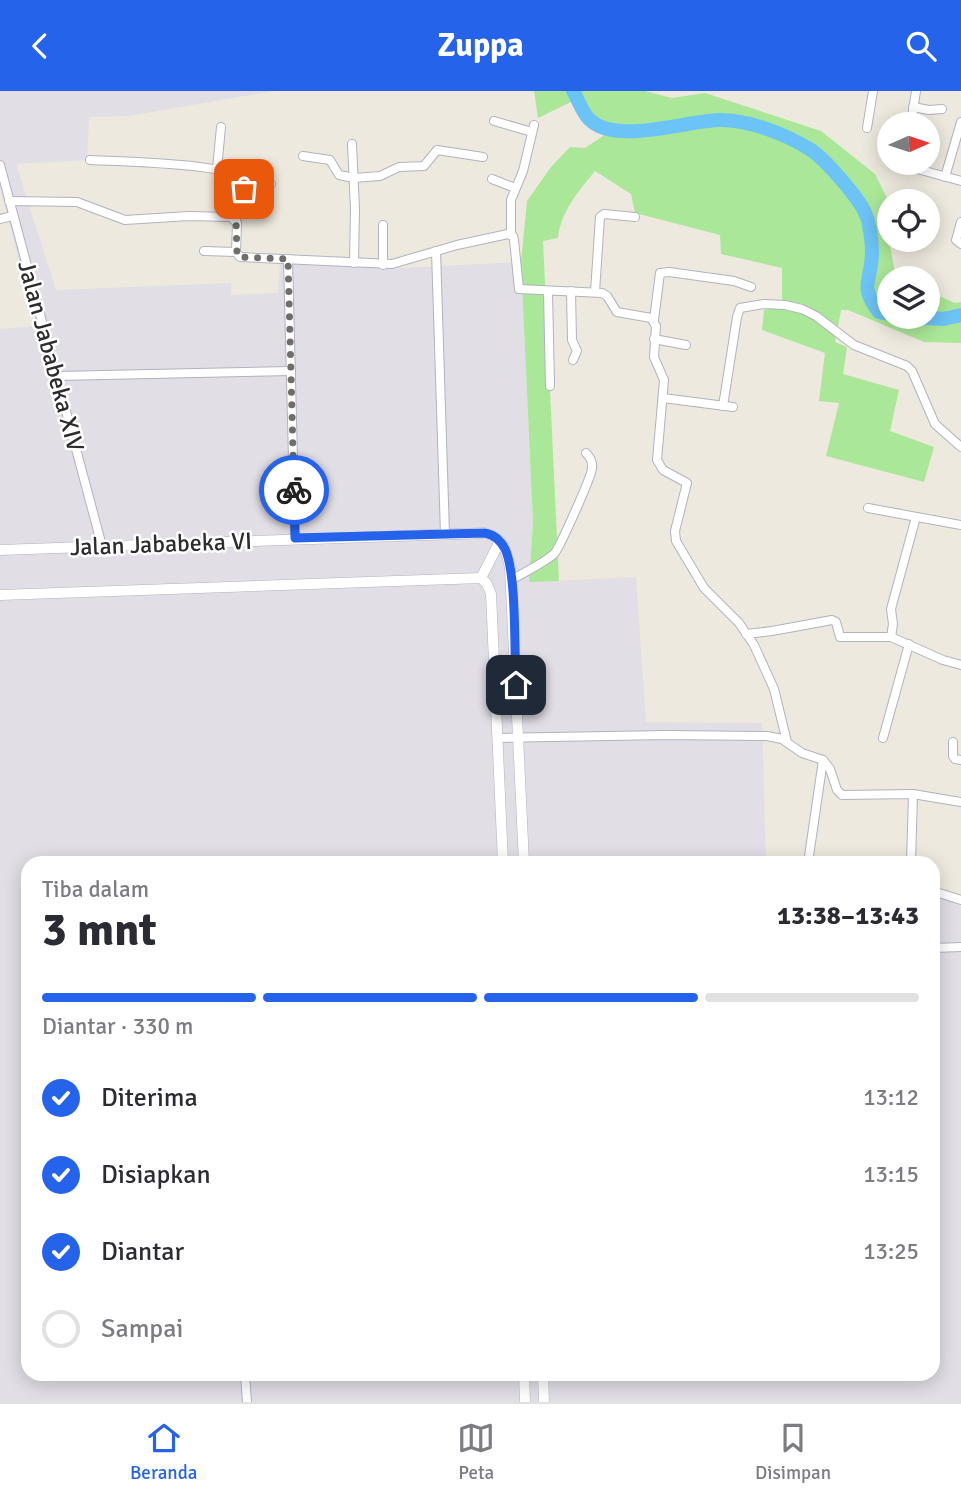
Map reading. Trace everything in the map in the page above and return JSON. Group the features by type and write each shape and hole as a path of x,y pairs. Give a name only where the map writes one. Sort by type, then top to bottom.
{"street":[{"path":"867,128 873,91"},
{"path":"913,112 916,91"},
{"path":"914,107 942,110"},
{"path":"494,121 533,129 523,171 511,199 511,234 514,240 519,289 595,292 605,295 617,312 654,320"},
{"path":"945,177 961,122"},
{"path":"217,169 221,127"},
{"path":"352,144 354,263"},
{"path":"303,156 330,160 339,175 354,178 385,175 403,167 424,166 437,149 484,157"},
{"path":"90,160 217,169 244,179 271,184"},
{"name":"Jalan Jababeka XIV","path":"0,165 102,546"},
{"path":"938,175 961,181"},
{"path":"244,179 236,220 236,252 240,257 383,265 511,234"},
{"path":"492,179 516,188"},
{"path":"9,201 77,202 125,220 189,216 231,217 236,220"},
{"path":"595,292 600,217 604,214 635,216"},
{"path":"0,219 12,216"},
{"path":"961,222 956,240 961,244"},
{"path":"383,225 383,265"},
{"path":"204,251 236,252"},
{"path":"436,251 445,534"},
{"path":"288,259 295,538"},
{"path":"751,287 721,279 660,272 654,339 655,362 664,380 657,453 658,464 663,470 687,483 675,531 676,541 704,587 746,634 774,689 787,742"},
{"path":"546,291 550,386"},
{"path":"571,291 572,340 577,351 573,360"},
{"path":"663,398 728,407 740,308 785,305 816,316 854,345 907,366 920,388 934,424 961,447"},
{"path":"654,339 686,345"},
{"path":"57,376 291,371"},
{"path":"946,433 961,433"},
{"path":"511,580 553,555 560,547 588,483 592,467 586,453"},
{"path":"868,509 961,525"},
{"path":"891,637 891,609 916,517"},
{"name":"Jalan Jababeka VI","path":"0,550 445,534 490,534 500,541"},
{"path":"500,541 508,557 511,580 524,856"},
{"path":"500,541 481,577 491,594 503,856"},
{"name":"Jalan Jababeka VI","path":"0,595 481,577"},
{"path":"746,634 832,620 836,622 840,637 891,637 961,665"},
{"path":"883,738 909,644"},
{"path":"499,738 776,737 802,754 823,760 842,795 913,794 961,802"},
{"path":"953,742 953,756 961,760"},
{"path":"809,856 823,760"},
{"path":"911,856 913,794"},
{"path":"940,893 961,900"},
{"path":"940,948 961,947"},
{"path":"246,1381 247,1402"},
{"path":"524,1381 525,1402"},
{"path":"543,1381 544,1402"}],"shaded area":[{"path":"0,91 274,91 128,116 89,117 87,160 16,164 56,290 231,283 231,295 278,293 280,263 381,269 521,262 533,523 529,582 636,577 646,722 762,723 766,856 21,856 21,1381 940,1381 940,896 961,903 961,1402 0,1402 0,329 36,326 0,188"}],"green space":[{"path":"534,91 645,91 672,98 705,93 821,131 875,174 882,189 877,189 877,252 891,252 894,266 877,266 877,322 848,310 841,310 835,342 847,347 843,374 899,390 890,431 934,447 924,482 826,456 839,403 819,401 825,353 762,330 764,310 782,306 782,268 721,254 720,235 635,213 631,194 595,171 567,210 558,238 543,241 559,581 529,582 533,523 521,262 527,201 551,167 570,147 585,148 612,130 590,120 577,99 538,118"},
{"path":"940,296 955,303 961,302 961,343 924,342 893,329 940,329"}],"waterway":[{"path":"573,91 589,119 601,127 616,131 652,130 720,120 743,122 767,129 811,150 842,180 866,215 872,248 868,289 877,309"},
{"path":"940,319 961,315"}],"way so far":[{"path":"244,189 236,220 237,255 288,259 294,490"}],"route":[{"path":"294,490 295,538 485,533 500,541 505,548 510,568 516,685"}]}
